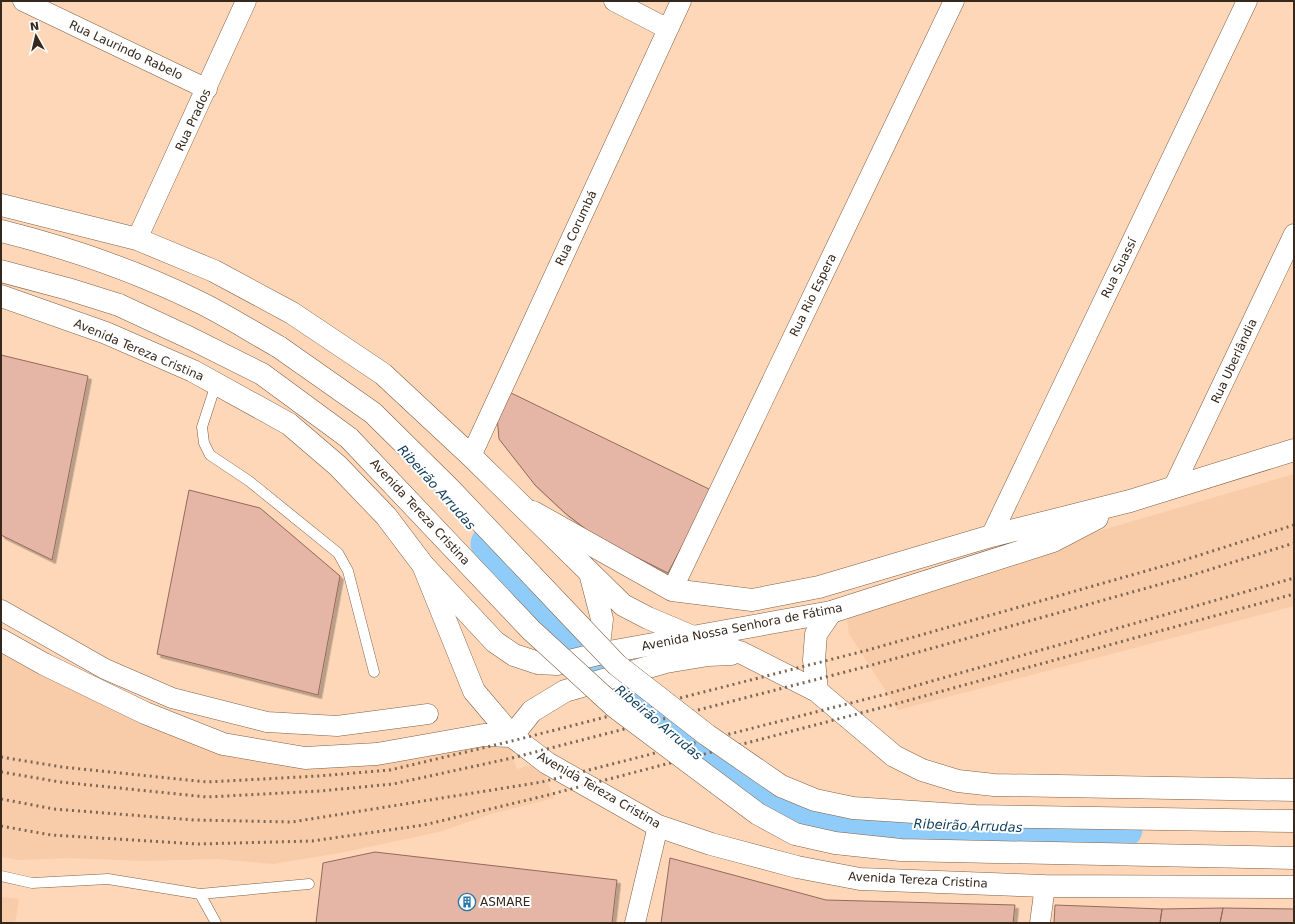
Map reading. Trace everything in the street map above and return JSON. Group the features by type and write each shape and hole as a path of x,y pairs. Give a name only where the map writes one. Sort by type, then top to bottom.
{"main road":[{"path":"1,205 137,239 214,271 292,313 383,374 471,456 623,605 692,637 742,653 817,691 894,756 922,770 958,781 994,785 1294,790"},
{"path":"1,231 55,245 119,268 199,302 279,346 373,413 450,489 617,665 701,730 781,786 815,800 853,808 975,816 1294,821"},
{"name":"Avenida Tereza Cristina","path":"1,271 68,289 119,305 262,374 349,438 531,630 615,707 758,814 795,834 835,842 901,850 1294,858"},
{"name":"Avenida Tereza Cristina","path":"1,296 106,333 193,371 289,424 338,466 386,516 423,565 474,691 512,736 547,763 658,826 711,844 797,867 860,879 1045,886 1294,887"},
{"name":"Avenida Nossa Senhora de Fátima","path":"522,506 672,590 752,600 819,587 991,536 1130,502 1294,450"},
{"name":"Avenida Nossa Senhora de Fátima","path":"423,565 495,642 514,656 538,663 557,664 598,654 831,612 1053,541 1130,502"},
{"path":"590,573 602,619 598,654"},
{"path":"817,691 814,660 816,634 831,612"},
{"path":"1,640 44,664 145,713 223,744 305,758 377,754 484,735 512,736 532,711 565,691 666,662 708,655 742,653"}],"street":[{"name":"Rua Laurindo Rabelo","path":"23,1 207,89"},
{"name":"Rua Prados","path":"137,239 246,1"},
{"path":"614,1 668,29"},
{"name":"Rua Corumbá","path":"471,456 681,1"},
{"name":"Rua Rio Espera","path":"672,590 954,1"},
{"name":"Rua Suassí","path":"991,536 1247,1"},
{"name":"Rua Uberlândia","path":"1173,488 1294,234"},
{"path":"1,610 105,669 172,698 267,722 337,726 428,714"},
{"path":"635,923 658,826"},
{"path":"1040,923 1045,886"}],"lane":[{"path":"216,384 202,427 204,443 210,455 249,481 338,553 348,571 374,672"},
{"path":"1,876 32,883 108,879 200,894 309,884"},
{"path":"200,894 216,923"}],"shaded area":[{"path":"1294,474 1294,606 898,710 849,634 847,620 864,606 904,588"},
{"path":"1,645 240,756 505,733 517,769 540,762 554,798 491,814 439,832 340,853 273,864 218,859 144,861 68,858 20,860 1,857"},
{"path":"1,897 19,899 15,923 1,923"}],"building":[{"path":"1,355 88,376 52,560 1,535"},
{"path":"507,391 711,490 668,573 596,537 565,513 535,485 499,439 497,416"},
{"path":"189,490 260,508 340,576 318,695 157,654"},
{"name":"ASMARE","path":"375,852 617,880 612,923 316,923 323,863"},
{"path":"670,858 826,900 1015,905 1013,923 661,923"},
{"path":"1055,905 1162,909 1160,923 1054,923"},
{"path":"1223,908 1220,923 1160,923 1162,909"},
{"path":"1223,908 1294,909 1294,923 1220,923"}],"waterway":[{"name":"Ribeirão Arrudas","path":"490,544 619,691 703,759 741,783 800,805 862,820 1039,828 1123,829"}],"railway":[{"path":"1,757 62,767 207,782 318,776 390,770 508,742 868,650 1181,561 1294,525"},
{"path":"1,772 60,782 207,797 320,791 393,784 512,758 872,665 1186,577 1294,543"},
{"path":"1,799 54,809 194,820 292,822 542,782 890,693 1294,578"},
{"path":"1,826 51,835 198,844 312,841 424,825 548,795 899,703 1294,594"}],"place":[{"name":"ASMARE","path":"467,902"}]}
